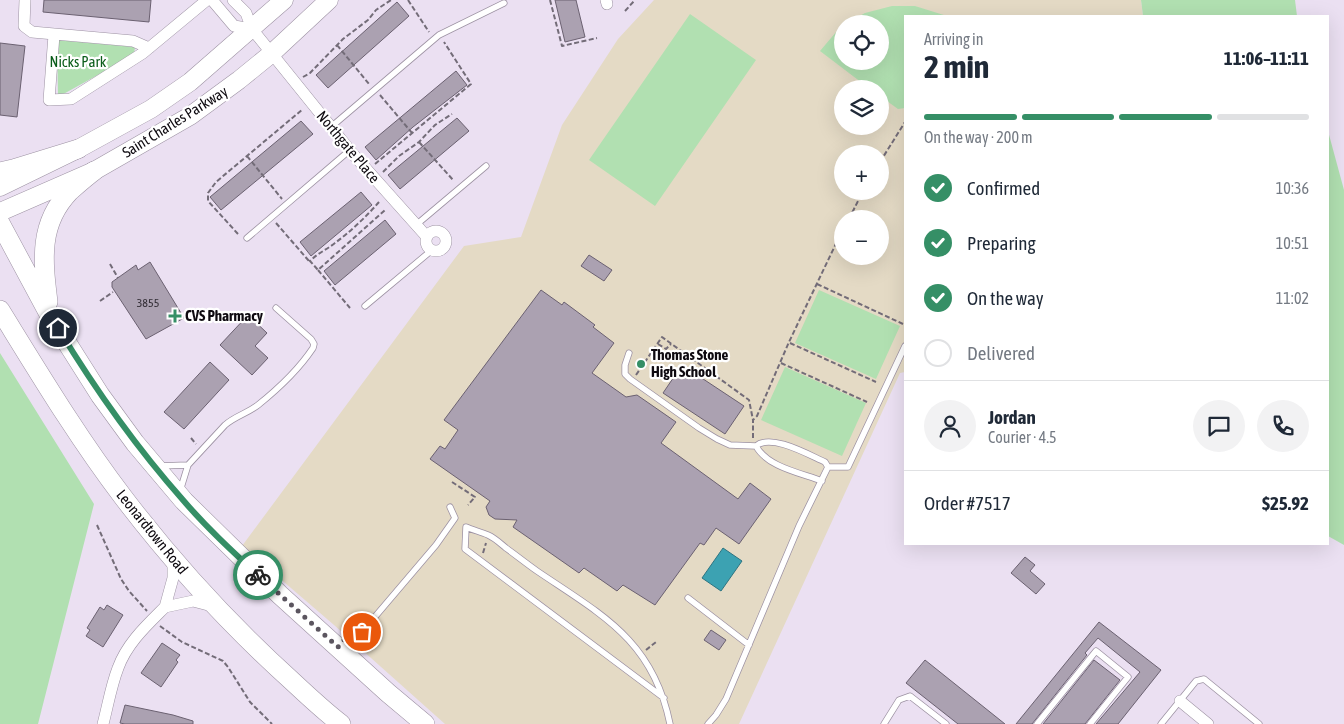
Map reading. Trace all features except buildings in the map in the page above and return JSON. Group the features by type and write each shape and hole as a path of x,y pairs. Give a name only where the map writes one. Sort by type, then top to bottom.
{"highway":[{"path":"0,172 78,149"},
{"path":"50,316 44,265 44,246 48,228 60,204 94,170"},
{"path":"0,222 50,316 100,395 178,495 244,562 388,693 425,724"},
{"name":"Leonardtown Road","path":"0,310 76,431 122,496 173,561 214,606 271,662 341,724"}],"main road":[{"name":"Saint Charles Parkway","path":"0,187 78,149 151,109 190,82 284,0"},
{"name":"Saint Charles Parkway","path":"0,212 94,170 190,116 271,54 329,0"}],"street":[{"path":"25,0 24,26 32,32 133,41 149,48"},
{"path":"54,35 49,100 71,99 149,48 207,0"},
{"path":"212,0 234,26 252,29"},
{"name":"Northgate Place","path":"233,0 246,13 252,29 271,54 350,150 427,237"},
{"path":"437,231 443,233 446,245 441,250 432,250 427,245 427,237 430,233 437,231"},
{"path":"103,724 118,667 132,643 165,607 173,578 173,561"},
{"path":"165,607 193,601 214,606"},
{"path":"1180,701 1208,724"}],"lane":[{"path":"331,126 439,35 504,3"},
{"path":"247,238 350,150"},
{"path":"416,226 486,166"},
{"path":"365,306 432,250"},
{"path":"178,495 188,465 225,425 257,406 281,384 313,348 314,344 311,339 276,308"},
{"path":"828,467 848,467 904,348"},
{"path":"629,353 625,365 625,374 699,428 730,444 756,446 764,442 776,442 825,462 828,467"},
{"path":"756,446 759,452 774,463 822,481"},
{"path":"155,467 188,465"},
{"path":"708,724 726,699 799,526 828,467"},
{"path":"344,652 363,640 362,632 436,545 455,518 450,507"},
{"path":"664,698 465,549 466,527 490,536 604,616 624,634 641,654 664,698 670,724"},
{"path":"688,598 749,645"},
{"path":"344,652 352,630 362,632"},
{"path":"1037,724 1096,651 1128,677 1090,724"},
{"path":"1161,724 1196,681 1204,679 1259,724"},
{"path":"884,724 900,700 910,696 946,724"}],"path":[{"path":"295,83 310,73 337,45 368,20 376,10 391,0"},
{"path":"408,0 429,32"},
{"path":"550,0 562,46 598,38"},
{"path":"626,12 635,0"},
{"path":"374,166 472,84 443,40"},
{"path":"337,45 369,84"},
{"path":"378,93 412,133"},
{"path":"238,234 208,201 208,193 216,182 302,110"},
{"path":"381,174 399,156 419,142 435,125 452,114"},
{"path":"889,148 904,124"},
{"path":"419,142 460,188"},
{"path":"247,156 287,204"},
{"path":"310,261 318,252 334,244 349,232 379,202"},
{"path":"318,270 385,210"},
{"path":"271,218 350,308"},
{"path":"752,420 757,416 789,342 834,248"},
{"path":"110,264 118,278"},
{"path":"817,284 903,324"},
{"path":"100,301 113,292"},
{"path":"636,375 662,338 749,400 753,438"},
{"path":"789,342 876,382"},
{"path":"658,344 666,349 671,344"},
{"path":"781,364 867,402"},
{"path":"452,482 475,497 468,505"},
{"path":"97,525 121,579 129,591 161,627 182,642 223,661 250,702 272,724"},
{"path":"481,561 487,541"},
{"path":"641,654 656,642"}],"shaded area":[{"name":"Thomas Stone High School","path":"654,0 1141,0 1143,15 904,15 904,372 900,373 739,724 445,724 242,546 464,246 521,237 562,125 618,39"}],"green space":[{"path":"1141,0 1295,0 1297,15 1143,15"},
{"path":"892,6 915,6 944,15 904,15 904,108 898,109 889,102 889,80 858,80 845,70 889,70 889,15 861,15"},
{"path":"690,14 756,60 655,206 589,160"},
{"path":"834,34 834,62 820,51"},
{"name":"Nicks Park","path":"57,40 135,47 134,55 58,97"},
{"path":"1329,135 1344,190 1344,545 1329,537"},
{"path":"819,290 900,326 876,379 795,343"},
{"path":"0,353 94,504 38,724 0,724"},
{"path":"785,367 866,403 842,456 761,420"}],"water":[{"path":"723,548 742,561 721,591 702,578"}],"way so far":[{"path":"258,575 338,647 352,630 362,632"}],"place":[{"name":"CVS Pharmacy","path":"175,316"},
{"name":"Thomas Stone High School","path":"641,364"}],"route":[{"path":"58,328 100,395 135,443 184,501 258,575"}]}
